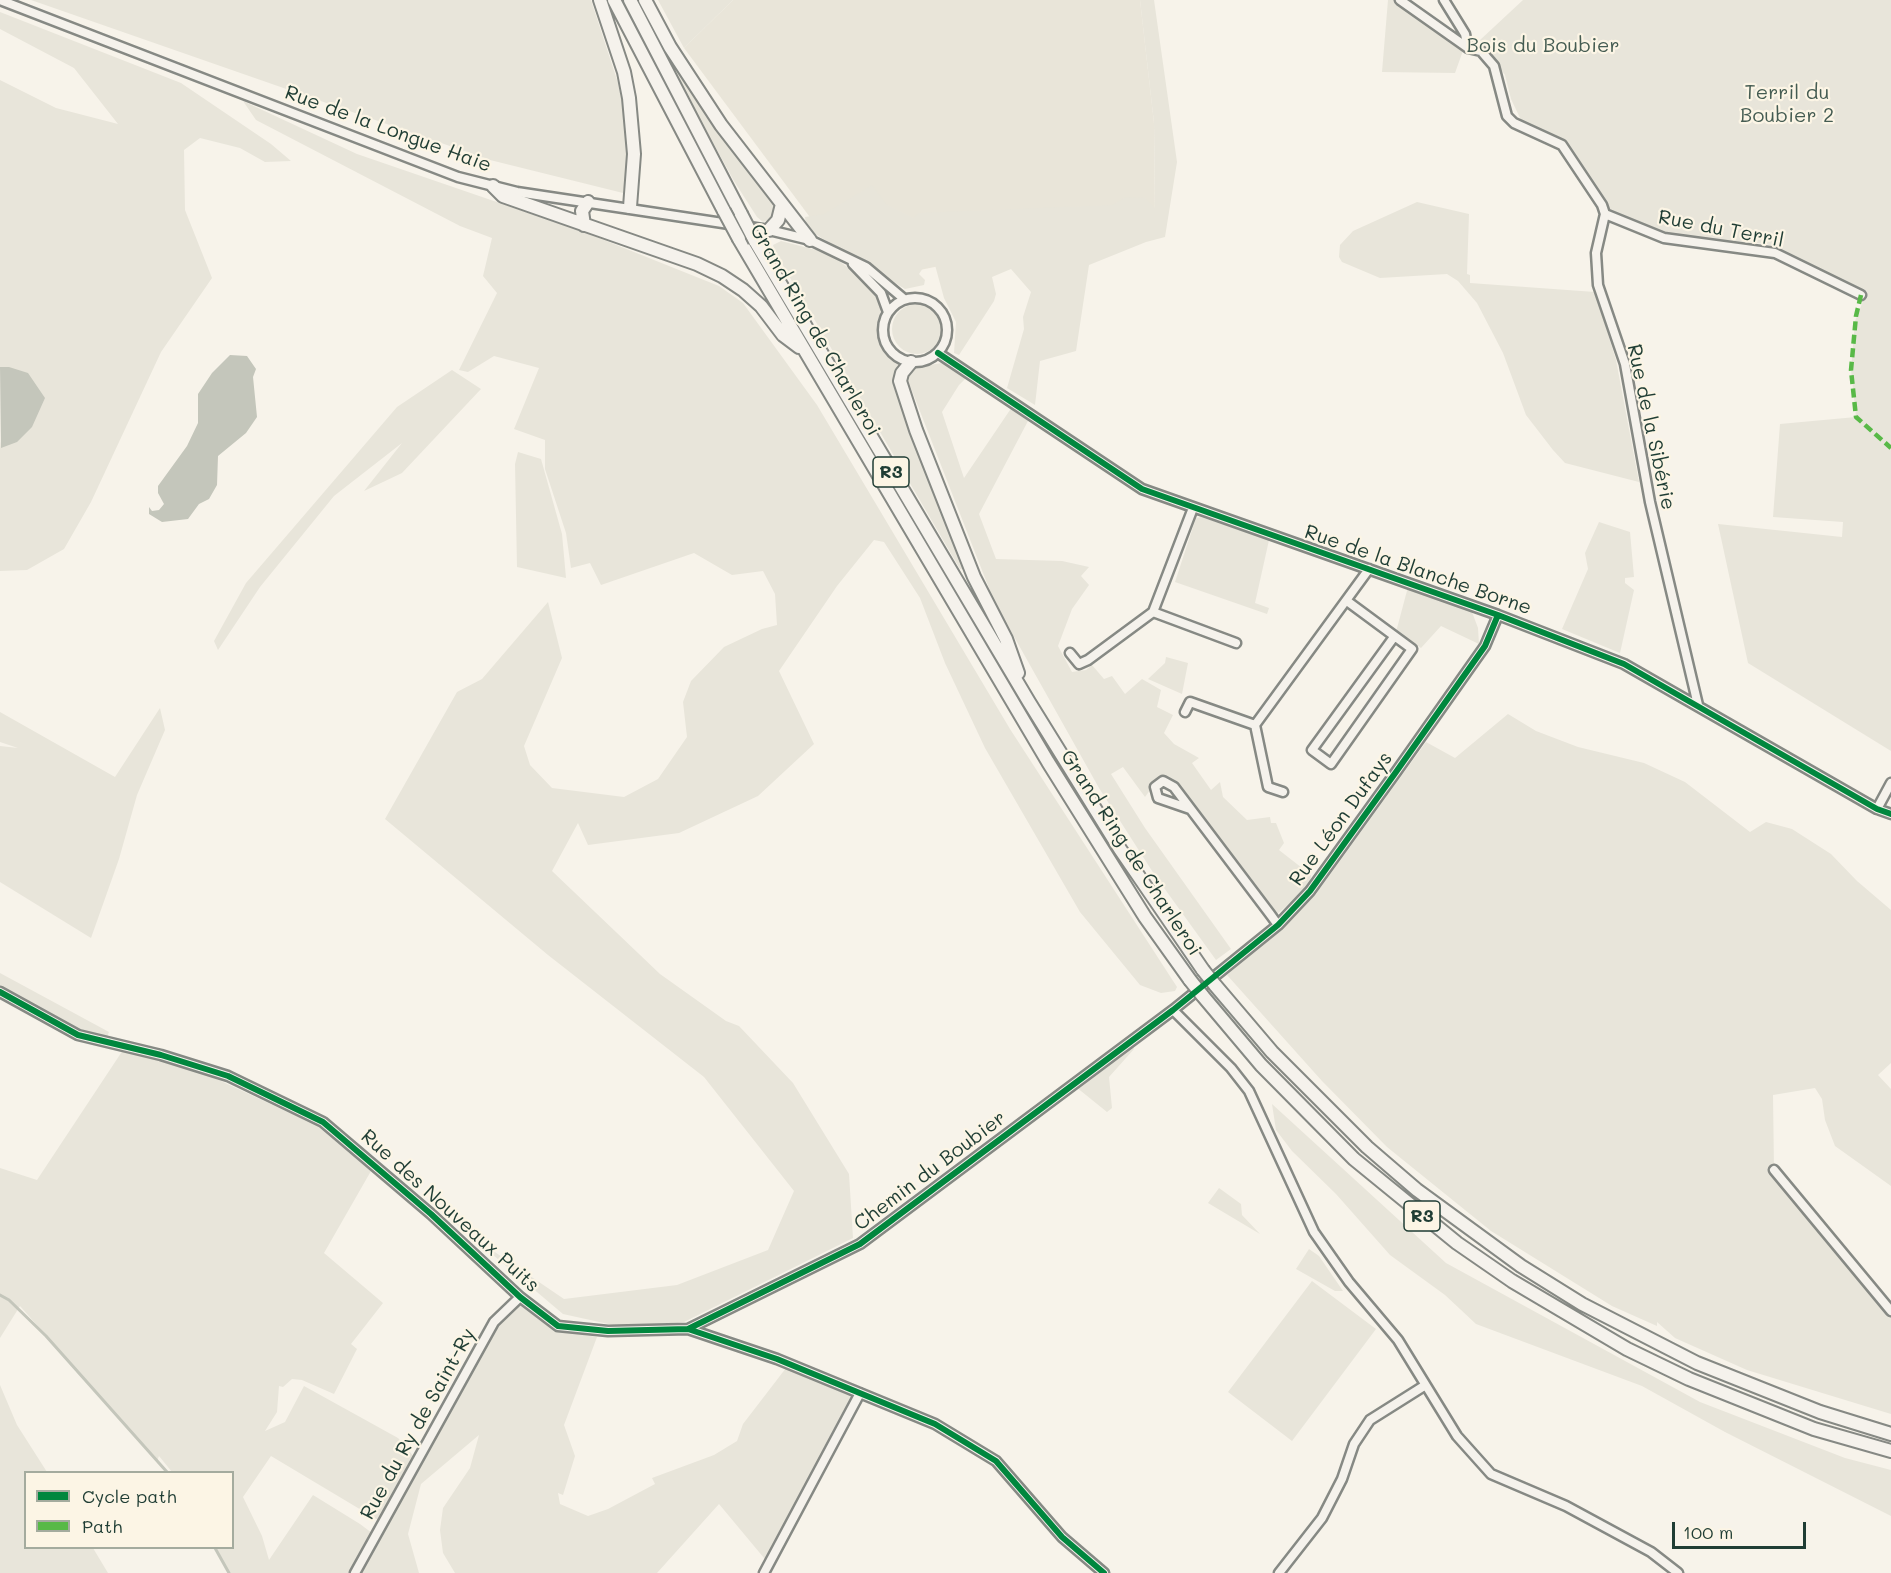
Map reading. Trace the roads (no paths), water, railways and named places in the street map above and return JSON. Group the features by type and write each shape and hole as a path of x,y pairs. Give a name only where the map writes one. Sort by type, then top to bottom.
{"highway":[{"path":"600,0 624,72 629,98 634,154 630,207"},
{"name":"Grand Ring de Charleroi","path":"614,0 739,239 802,349 1060,781 1145,917 1190,980 1261,1065 1353,1159 1457,1243 1512,1281 1627,1349 1689,1379 1814,1429 1891,1451"},
{"name":"Grand Ring de Charleroi","path":"630,0 754,241 1029,702 1120,849 1203,970 1280,1060 1367,1147 1416,1190 1521,1266 1582,1304 1696,1363 1820,1412 1875,1430 1891,1432"},
{"path":"645,0 670,47 721,125 810,240"},
{"path":"493,186 503,196 687,261 722,276 761,306 783,335 802,349"},
{"path":"584,225 582,212 588,202"},
{"path":"769,230 778,220 782,204"},
{"path":"911,362 902,373 900,381 916,430 974,577 1005,639 1029,702"}],"street":[{"name":"Rue de la Longue Haie","path":"0,0 458,177 493,186 769,230 810,240 866,267 904,299"},
{"path":"1400,0 1468,48 1481,51 1494,66 1507,116 1514,123 1563,145 1605,214"},
{"path":"1444,0 1465,34 1468,48"},
{"name":"Rue du Terril","path":"1605,214 1664,238 1775,253 1861,295"},
{"name":"Rue de la Sibérie","path":"1605,214 1596,253 1598,285 1624,364 1650,502 1698,705"},
{"name":"Rue de la Longue Haie","path":"846,257 881,293 888,312"},
{"path":"925,298 943,312 948,333 938,353 924,361 911,362 896,356 886,343 883,327 888,312 904,299 925,298"},
{"name":"Rue de la Blanche Borne","path":"938,353 1142,489 1498,615 1624,664 1877,809 1891,814"},
{"path":"1070,653 1079,664 1088,660 1153,612 1192,508"},
{"path":"1283,792 1268,787 1255,725 1369,569"},
{"path":"1347,601 1412,649 1331,764 1312,750 1394,637"},
{"path":"1153,612 1236,643"},
{"name":"Rue Léon Dufays","path":"1173,1010 1278,925 1310,891 1485,646 1498,615"},
{"path":"1185,712 1190,702 1255,725"},
{"path":"1877,809 1891,783"},
{"path":"1190,809 1278,925"},
{"name":"Rue des Nouveaux Puits","path":"0,992 78,1035 161,1055 228,1076 323,1122 431,1214 520,1297 558,1326 608,1331 688,1329"},
{"path":"1173,1010 1231,1068 1249,1091 1314,1232 1349,1282 1398,1340 1424,1386 1457,1436 1491,1474 1566,1506 1651,1552 1678,1573"},
{"name":"Chemin du Boubier","path":"688,1329 860,1244 1173,1010"},
{"path":"1774,1170 1891,1311"},
{"name":"Rue du Ry de Saint-Ry","path":"355,1573 494,1322 520,1297"},
{"path":"688,1329 777,1359 935,1424 996,1461 1062,1537 1104,1573"},
{"path":"1279,1573 1322,1518 1342,1479 1354,1444 1370,1420 1424,1386"},
{"path":"764,1573 860,1393"}],"waterway":[{"path":"0,1295 9,1300 46,1336 166,1471"},
{"path":"216,1549 229,1573"}],"park label":[{"name":"Bois du Boubier","path":"1543,46"},
{"name":"Terril du Boubier 2","path":"1787,104"}]}
